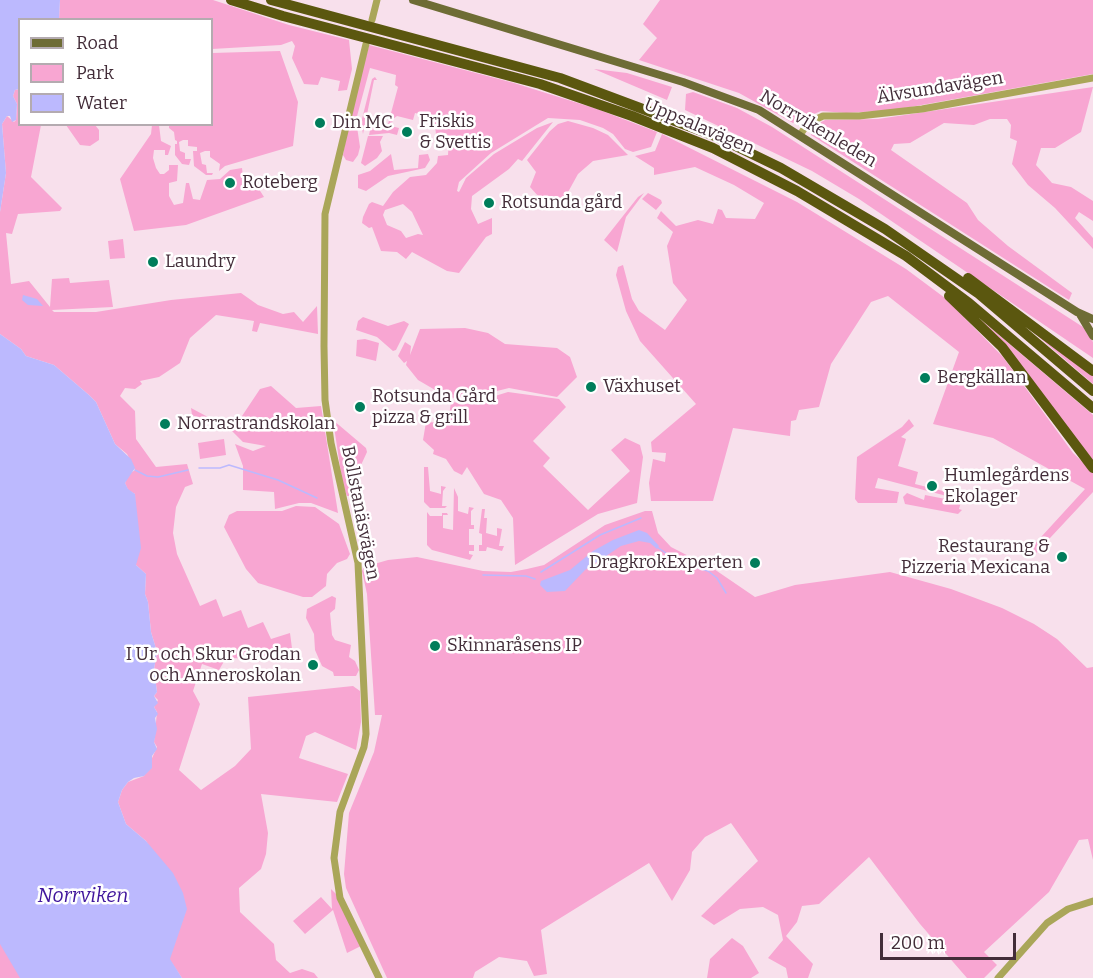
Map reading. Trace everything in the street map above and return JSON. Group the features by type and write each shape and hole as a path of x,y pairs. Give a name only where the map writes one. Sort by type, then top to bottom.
{"highway":[{"name":"Uppsalavägen","path":"231,0 540,84 586,99 713,148 797,191 906,256 969,303 1093,408"},
{"name":"Uppsalavägen","path":"271,0 521,66 623,100 715,136 781,168 885,229 979,294 1093,391"},
{"path":"837,214 955,301 1002,347 1093,468"},
{"path":"885,229 984,288 1093,371"}],"main road":[{"name":"Norrvikenleden","path":"413,0 715,92 759,110 1077,312 1092,326"}],"street":[{"path":"372,20 377,0"},
{"name":"Bollstanäsvägen","path":"366,44 326,214 324,346 325,400 331,443 359,575 366,734 364,747 340,812 334,840 334,868 340,898 379,978"},
{"name":"Älvsundavägen","path":"800,135 808,123 823,116 859,116 910,111 1093,78"},
{"path":"998,978 1047,923 1068,909 1093,901"}],"green space":[{"path":"60,0 213,0 289,25 349,40 352,69 347,90 338,91 340,81 321,77 318,85 304,84 292,58 295,46 292,41 281,45 213,49 213,18 59,18"},
{"path":"660,0 1093,0 1093,74 894,110 846,113 821,111 793,123 739,93 639,60 657,38 643,24"},
{"path":"369,45 514,83 597,109 657,132 651,147 633,152 625,149 613,134 603,128 580,120 548,118 491,153 459,182 457,191 459,192 466,178 494,154 537,128 553,122 522,161 518,159 509,169 472,196 471,209 478,224 492,218 492,234 486,237 459,273 447,271 412,252 406,259 397,252 381,251 372,227 369,228 362,223 369,204 372,202 383,206 393,192 410,177 426,175 437,163 438,156 448,155 449,137 446,133 436,134 434,118 415,113 413,120 397,116 393,119 391,126 399,128 397,135 389,133 369,135 371,125 387,128 398,87 395,85 396,75 370,68 356,120 360,147 353,162 346,160 343,155 348,126","holes":["403,204 412,212 423,235 418,234 406,238 401,231 387,225 383,215 385,210"]},
{"path":"280,51 298,102 293,146 225,166 219,171 220,164 210,157 210,151 205,151 200,153 202,164 206,165 207,173 213,173 206,175 194,166 193,151 197,151 197,147 188,146 188,140 183,140 179,142 180,151 185,153 185,159 191,159 189,165 182,164 175,155 177,141 169,126 213,126 213,53"},
{"path":"594,69 627,73 672,87 667,100"},
{"path":"375,77 377,80 374,80 363,134 361,123 372,79"},
{"path":"1093,87 1081,132 1055,148 1041,148 1036,165 1052,183 1071,187 1093,201 1093,221 1079,212 1075,218 1093,238 1093,249 1055,208 1028,185 1012,164 1017,141 1010,138 1011,125 1007,119 990,119 974,125 944,123 910,143 894,144 891,150 967,203 978,220 1008,246 1072,293 1069,300 811,135 812,127 825,120 878,119"},
{"path":"18,89 18,126 41,126 31,177 62,208 60,211 18,214 12,234 6,233 11,284 29,281 50,307 52,279 69,278 70,283 109,280 113,307 52,310 54,312 96,312 171,300 241,293 258,305 283,314 294,312 303,322 317,306 318,334 260,323 257,332 252,331 254,321 216,315 190,338 180,363 159,377 140,381 142,384 135,389 125,388 120,396 135,411 136,439 156,467 187,464 193,484 185,487 176,507 173,533 177,554 200,606 216,599 223,617 241,610 248,628 263,622 271,639 290,633 293,656 273,659 226,658 219,670 202,664 193,691 200,704 179,770 201,790 235,766 251,749 248,697 353,686 360,691 361,722 356,750 315,732 306,736 299,758 348,774 337,802 261,794 268,833 266,854 261,869 239,888 240,912 274,944 276,960 290,973 302,969 314,973 318,978 182,978 169,959 186,910 146,841 126,824 118,802 128,782 144,776 157,747 154,742 157,712 154,707 158,700 154,696 157,692 154,669 157,652 151,632 145,594 146,574 136,565 135,494 128,490 125,483 128,475 135,470 127,454 115,444 96,402 54,365 26,356 21,349 0,334 0,212 6,173 2,124 7,116 14,122 16,120 17,104 13,96 15,90"},
{"path":"693,92 737,108 772,127 1083,327 1093,342 1093,358 859,199 812,171 685,110 686,94"},
{"path":"568,121 608,135 628,155 593,161 578,174 562,203 552,208 547,206 530,187 536,172 527,160 550,131 558,124"},
{"path":"67,126 96,126 99,130 99,140 90,146 80,145"},
{"path":"152,126 159,126 161,141 171,146 168,155 165,155 165,150 154,150 153,158 160,174 169,170 169,165 178,165 177,181 169,183 169,196 174,205 183,203 186,183 189,183 193,199 200,200 207,180 220,179 230,170 242,168 244,186 257,186 264,197 186,225 134,231 120,179 151,134"},
{"path":"662,134 797,202 906,269 945,298 1003,357 1073,453 1093,472 1093,492 1036,553 1031,548 1085,489 993,438 933,424 959,352 888,296 871,302 831,364 819,407 799,410 796,420 791,421 790,436 733,428 713,501 651,501 649,483 653,459 665,462 666,453 652,452 651,442 696,404 640,341 626,311 616,275 618,267 623,265 632,299 639,311 665,330 687,300 673,283 667,246 673,232 657,218 661,211 676,226 698,220 713,224 718,209 722,210 726,218 755,219 764,203 734,185 695,167 654,175 654,168 635,156 655,151"},
{"path":"368,136 383,136 380,142 382,151 377,158 365,166 361,163"},
{"path":"391,154 394,170 418,168 419,155 428,154 430,160 425,168 388,176 366,191 358,188 358,175 370,171"},
{"path":"644,193 626,217 617,252 604,240 638,197"},
{"path":"648,193 661,200 662,203 656,210 642,199"},
{"path":"123,239 125,258 110,259 108,241"},
{"path":"996,300 1093,375 1093,384"},
{"path":"363,317 388,326 404,321 409,324 396,350 393,351 377,337 356,330 358,321"},
{"path":"980,319 1093,415 1093,463"},
{"path":"465,328 488,333 505,344 557,348 570,357 577,377 557,397 509,388 465,399 447,397 418,380 406,365 407,361 404,363 398,356 405,342 411,346 410,355 420,329"},
{"path":"365,339 379,343 376,361 356,356 357,340"},
{"path":"271,386 296,408 321,406 338,513 311,503 299,503 275,509 274,492 243,490 243,466 235,444 253,451 266,446 243,442 232,431 260,389"},
{"path":"508,392 559,399 566,407 533,441 550,458 543,466 588,510 630,471 611,450 625,438 640,445 643,457 637,503 598,514 515,565 513,518 501,500 484,494 467,467 462,475 454,471 446,459 433,454 434,450 423,440 426,422 448,423 451,402 469,404"},
{"path":"191,408 221,424 224,422 226,425 221,428 192,415"},
{"path":"909,419 914,426 901,437 906,439 898,466 918,472 915,484 963,496 962,500 878,478 875,488 899,492 897,503 858,503 855,499 857,457 902,427"},
{"path":"333,420 366,448 367,452 356,476 357,493 353,496 347,496 343,486"},
{"path":"224,439 226,455 200,459 198,443"},
{"path":"424,467 428,467 430,491 441,494 441,486 446,487 443,491 442,506 447,506 445,508 430,508 424,502"},
{"path":"454,488 458,497 458,511 468,514 469,507 474,508 471,511 471,525 474,525 474,529 469,529 469,545 474,545 474,551 469,551 469,554 473,555 470,560 432,550 427,545 427,512 430,516 442,516 442,513 447,513 448,515 443,515 443,528 453,530"},
{"path":"907,493 924,500 925,495 961,502 959,509 962,510 958,514 905,504 903,497"},
{"path":"296,506 315,507 339,524 350,554 347,559 337,563 327,574 326,586 312,597 303,597 258,583 246,569 224,527 229,515 237,511 282,511"},
{"path":"482,509 485,509 484,518 487,518 486,533 497,536 497,528 502,529 499,546 504,546 502,551 487,547 486,551 479,551 479,545 482,545 482,534 479,533"},
{"path":"645,511 652,511 658,533 671,547 714,569 755,597 795,585 890,572 951,589 1002,608 1057,639 1087,668 1093,667 1093,860 1088,839 1079,840 1049,892 984,952 997,965 984,978 967,978 920,924 869,857 819,904 802,906 797,922 786,936 813,964 808,978 788,978 786,968 768,958 783,940 778,915 763,907 740,909 714,925 701,916 758,861 731,823 705,837 692,852 690,870 672,901 649,863 541,930 547,974 534,976 527,961 499,957 475,972 473,978 387,978 346,888 344,874 349,813 374,752 382,715 375,715 367,594 362,571 364,567 388,560 417,557 483,571 511,572 527,569 544,565 605,525"},
{"path":"332,596 336,598 335,609 330,613 332,635 335,640 351,645 349,657 355,661 359,670 356,676 334,676 333,672 322,666 315,650 314,634 306,618 307,609"},
{"path":"331,889 339,897 361,946 347,953 333,910 305,934 293,921 321,897 332,909"},
{"path":"0,896 42,978 0,978"},
{"path":"732,938 743,946 759,973 751,978 707,978 710,959"}],"water":[{"path":"0,0 60,0 59,18 18,18 18,89 15,90 13,96 17,104 16,120 12,122 10,116 7,116 2,124 6,173 0,212"},
{"path":"23,295 37,299 43,306 28,305 22,300"},
{"name":"Norrviken","path":"0,334 21,349 26,356 54,365 89,395 96,402 115,444 131,459 135,468 125,483 128,489 135,494 141,548 136,565 146,574 145,594 151,632 157,652 154,669 157,692 154,696 158,703 154,707 158,714 155,718 157,729 154,742 157,749 152,756 152,768 144,776 128,782 118,802 126,824 146,841 173,873 183,893 187,909 170,959 182,978 20,978 0,944"},
{"path":"639,530 647,533 659,546 657,549 650,543 639,541 621,546 585,570 565,591 547,592 540,585 541,581 570,570 593,551"}],"waterway":[{"path":"199,468 220,468 229,465 278,480 317,498"},
{"path":"135,470 147,476 158,477 188,470"},
{"path":"541,572 600,535 641,518"},
{"path":"657,547 673,558"},
{"path":"679,562 708,571 717,578 726,593"},
{"path":"483,575 526,576 535,579"}],"place":[{"name":"Din MC","path":"320,123"},
{"name":"Friskis & Svettis","path":"407,132"},
{"name":"Roteberg","path":"230,183"},
{"name":"Rotsunda gård","path":"489,203"},
{"name":"Laundry","path":"153,262"},
{"name":"Bergkällan","path":"925,378"},
{"name":"Växhuset","path":"591,387"},
{"name":"Rotsunda Gård pizza & grill","path":"360,407"},
{"name":"Norrastrandskolan","path":"165,424"},
{"name":"Humlegårdens Ekolager","path":"932,486"},
{"name":"Restaurang & Pizzeria Mexicana","path":"1062,557"},
{"name":"DragkrokExperten","path":"755,563"},
{"name":"Skinnaråsens IP","path":"435,646"},
{"name":"I Ur och Skur Grodan och Anneroskolan","path":"313,665"}]}
